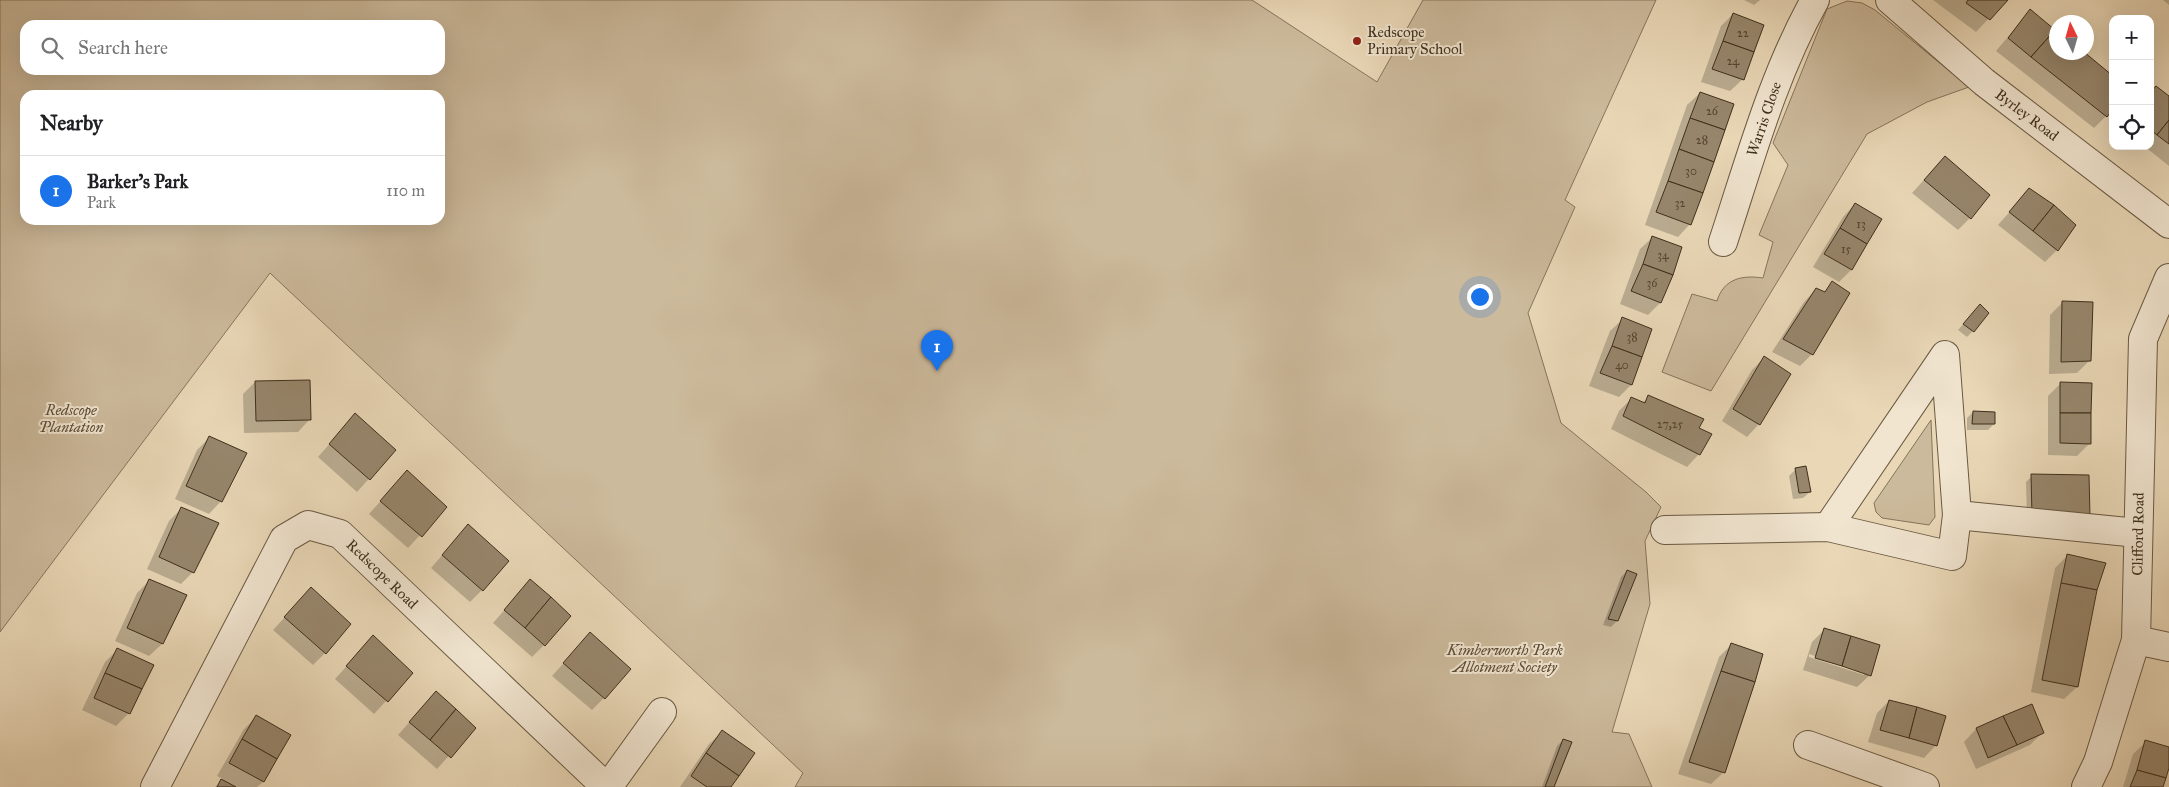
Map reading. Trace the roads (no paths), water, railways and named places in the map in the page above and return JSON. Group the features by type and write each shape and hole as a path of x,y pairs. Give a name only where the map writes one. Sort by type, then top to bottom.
{"street":[{"name":"Warris Close","path":"1723,242 1772,93 1800,27 1815,0"},
{"name":"Byrley Road","path":"1890,0 1984,82 2169,224"},
{"name":"Clifford Road","path":"2086,787 2098,762 2136,640 2143,339 2169,278"},
{"path":"1665,530 1828,527 1952,556 1957,515 1945,355 1828,527"},
{"path":"1957,515 2138,532"},
{"name":"Redscope Road","path":"155,787 284,539 308,524 340,534 607,787 662,712"},
{"path":"2136,640 2169,647"},
{"path":"1808,745 1925,787"}],"place":[{"name":"Redscope Primary School","path":"1357,41"},
{"name":"Barker's Park","path":"937,371"}],"park label":[{"name":"Redscope Plantation","path":"71,418"},
{"name":"Kimberworth Park Allotment Society","path":"1505,658"}]}
